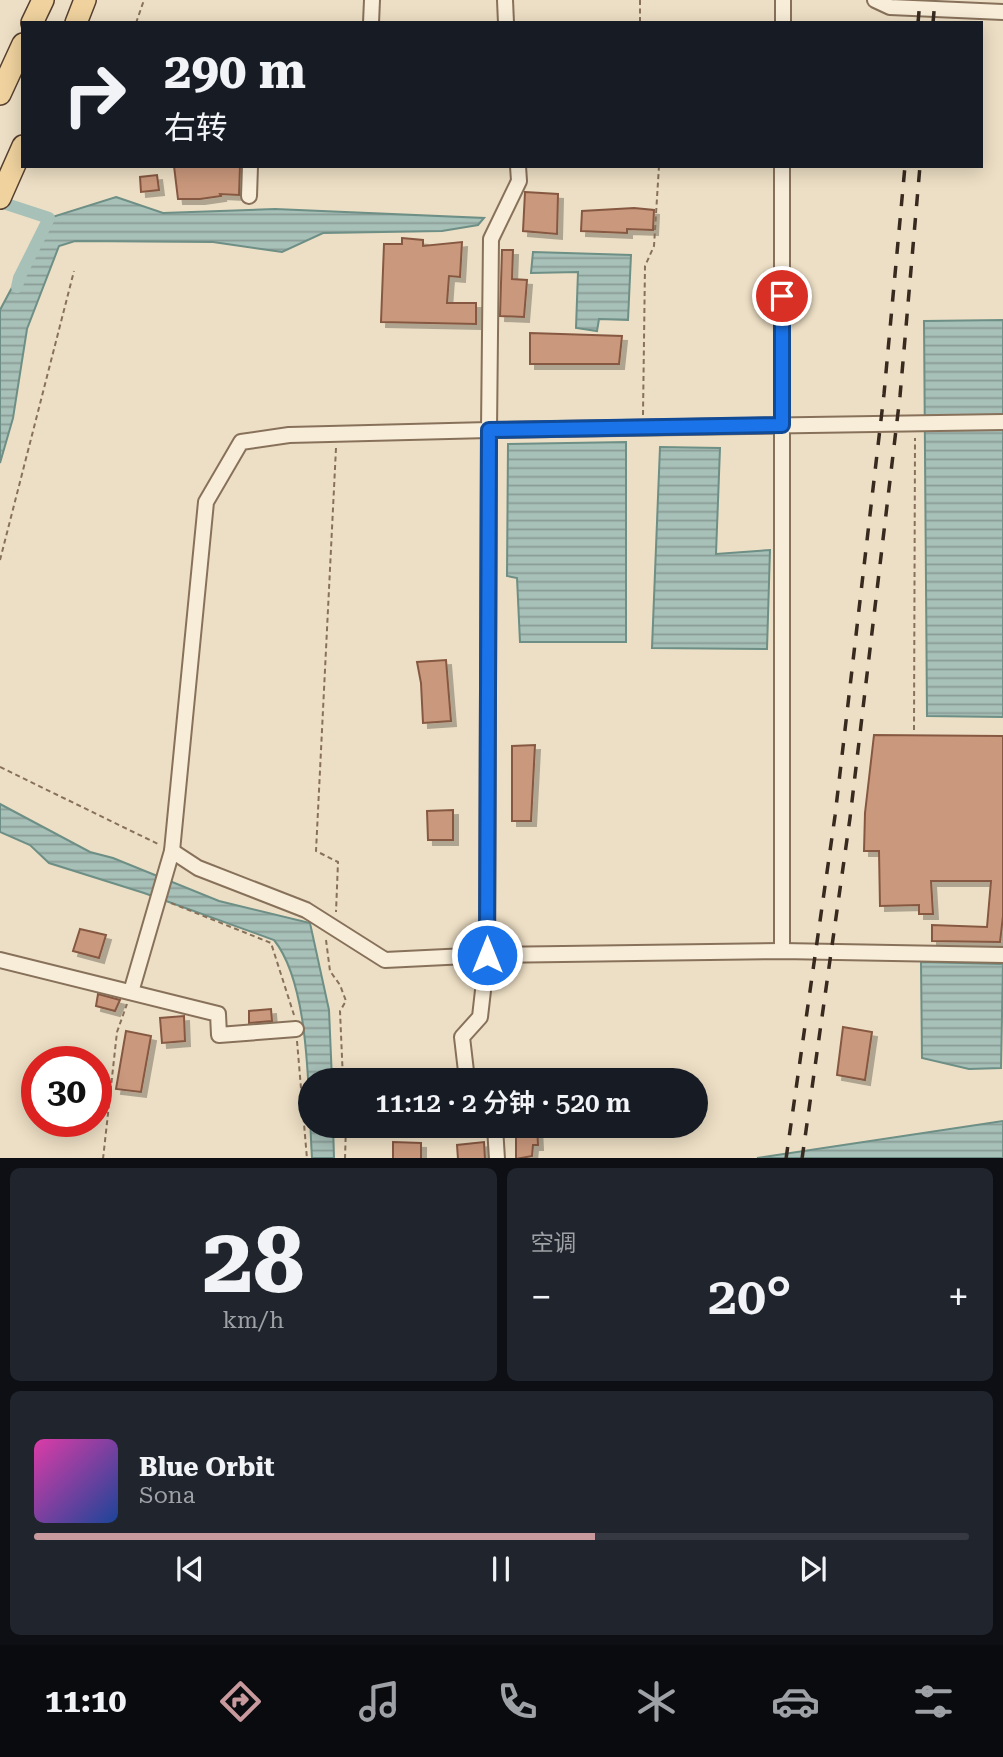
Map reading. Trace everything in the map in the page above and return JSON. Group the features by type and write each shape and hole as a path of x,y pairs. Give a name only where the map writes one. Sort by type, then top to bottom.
{"main road":[{"path":"33,21 43,0"},
{"path":"77,21 85,0"},
{"path":"0,94 21,48"},
{"path":"0,198 21,151"}],"street":[{"path":"371,21 372,0"},
{"path":"505,0 506,21"},
{"path":"783,0 783,21"},
{"path":"875,0 890,7 1003,12"},
{"path":"249,196 250,168"},
{"path":"466,1068 462,1037 480,1017 487,955 491,239 519,181 518,168"},
{"path":"782,168 782,951"},
{"path":"131,992 172,851 206,502 241,442 289,435 336,433 1003,422"},
{"path":"172,851 198,868 306,910 385,960 487,955 782,951 1003,954"},
{"path":"0,960 218,1014 219,1035 296,1030"},
{"path":"496,1138 497,1158"}],"path":[{"path":"136,21 144,0"},
{"path":"640,0 640,21"},
{"path":"643,428 645,266 654,246 660,168"},
{"path":"0,560 74,271"},
{"path":"915,423 915,730"},
{"path":"336,433 317,851 338,862 330,925 330,971 340,985 346,1001 340,1011 342,1068"},
{"path":"0,768 172,851"},
{"path":"158,898 271,943 294,1016 299,1068"},
{"path":"103,1158 117,1032 131,992"},
{"path":"305,1138 307,1158"},
{"path":"345,1158 346,1138"}],"water":[{"path":"116,197 163,213 275,209 484,218 478,225 442,231 323,233 282,252 213,242 75,241 59,246 27,329 13,418 0,463 0,310 49,218"},
{"path":"533,252 631,255 628,320 599,319 597,331 576,328 578,272 531,273"},
{"path":"1003,320 1003,717 927,716 924,321"},
{"path":"626,442 626,642 520,642 517,578 507,576 508,444"},
{"path":"660,447 720,448 716,554 770,550 767,649 652,648"},
{"path":"0,804 90,852 113,858 219,901 310,923 329,1010 331,1068 307,1068 295,985 286,960 274,940 144,893 49,863 30,845 0,832"},
{"path":"921,962 1003,964 1001,1068 969,1069 922,1058"},
{"path":"1003,1121 1003,1158 757,1158"},
{"path":"311,1138 333,1138 334,1158 312,1158"}],"building":[{"path":"174,168 240,168 239,195 220,194 221,196 200,199 178,199"},
{"path":"157,175 159,190 141,192 140,177"},
{"path":"525,192 558,194 557,234 523,231"},
{"path":"634,208 654,210 653,230 627,229 627,233 581,231 582,211"},
{"path":"402,238 423,240 423,246 462,242 460,277 449,276 447,303 476,303 476,324 381,322 384,244 402,244"},
{"path":"502,250 513,250 512,279 527,280 524,317 500,316"},
{"path":"530,333 622,336 619,364 530,364"},
{"path":"446,660 451,721 423,723 417,662"},
{"path":"874,735 1003,736 1003,916 1000,942 932,941 932,925 987,927 991,881 931,881 933,914 919,914 919,905 880,906 879,851 864,851 865,813"},
{"path":"535,745 531,821 512,821 512,746"},
{"path":"453,810 453,840 428,840 427,811"},
{"path":"80,929 106,935 99,958 73,951"},
{"path":"98,994 120,1000 115,1011 96,1006"},
{"path":"271,1009 272,1021 249,1023 249,1011"},
{"path":"184,1016 185,1041 162,1043 160,1018"},
{"path":"843,1027 872,1032 865,1080 837,1075"},
{"path":"126,1031 151,1036 141,1092 116,1089"},
{"path":"516,1138 538,1138 538,1145 533,1145 532,1156 516,1158"},
{"path":"393,1142 421,1143 421,1158 393,1158"},
{"path":"484,1142 485,1158 458,1158 457,1145"}],"waterway":[{"path":"0,202 49,218 17,287"}],"railway":[{"path":"918,21 920,0"},
{"path":"933,21 935,0"},
{"path":"786,1158 835,816 884,394 905,168"},
{"path":"802,1158 850,818 900,396 920,168"}],"route":[{"path":"487,955 489,430 782,425 782,296"}]}
